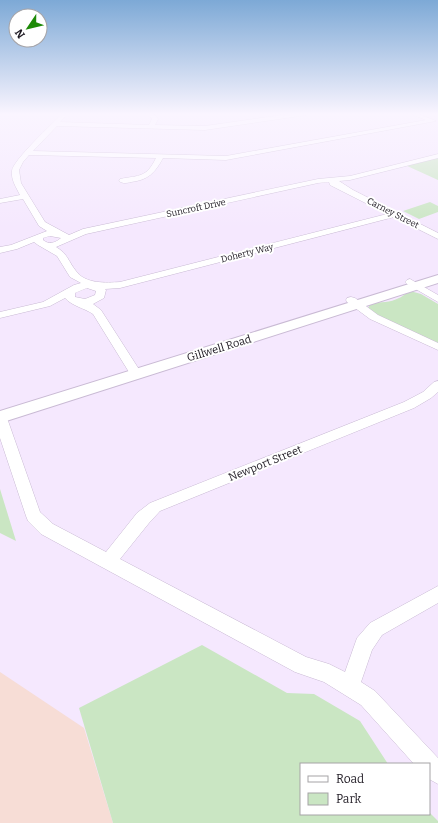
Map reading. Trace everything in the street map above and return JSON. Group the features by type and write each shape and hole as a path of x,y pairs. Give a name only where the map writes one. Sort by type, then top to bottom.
{"street":[{"path":"61,254 61,237 42,224 17,183 15,175 16,166 28,153 211,159 233,158 270,151"},
{"name":"Suncroft Drive","path":"43,241 49,233 61,237 310,184 334,182 438,156"},
{"path":"123,181 141,179 150,175 160,157"},
{"name":"Carney Street","path":"334,182 438,236"},
{"path":"0,201 26,196"},
{"name":"Doherty Way","path":"71,291 78,287 120,285 397,215"},
{"path":"42,224 43,241"},
{"path":"0,250 43,241 61,254 73,274 101,290 96,305 97,312"},
{"name":"Gillwell Road","path":"414,284 438,272"},
{"path":"73,274 70,298 89,306 97,312 134,371"},
{"name":"Gillwell Road","path":"0,408 134,371 414,284 438,279"},
{"path":"414,284 438,299"},
{"name":"Doherty Way","path":"77,302 91,301 120,285"},
{"path":"46,304 71,291"},
{"path":"0,315 46,304 77,302"},
{"path":"354,303 378,320 438,347"},
{"name":"Gillwell Road","path":"0,417 134,371"},
{"name":"Newport Street","path":"108,562 143,518 155,507 409,405 427,395 438,385"},
{"path":"0,417 34,516 47,529 302,665 329,674 350,686 368,698 379,708 428,763"},
{"path":"350,686 364,645 376,629 438,594"},
{"path":"430,765 438,773"}],"shaded area":[{"path":"0,672 84,728 113,823 0,823"}],"green space":[{"path":"438,158 438,180 405,165"},
{"path":"430,202 438,206 438,212 419,219 403,211"},
{"path":"410,291 421,294 438,304 438,343 379,317 368,308 371,303 392,301"},
{"path":"0,489 16,541 0,533"},
{"path":"202,645 287,693 314,694 360,721 387,763 300,763 300,815 430,815 430,813 438,821 438,823 113,823 79,708"}]}
